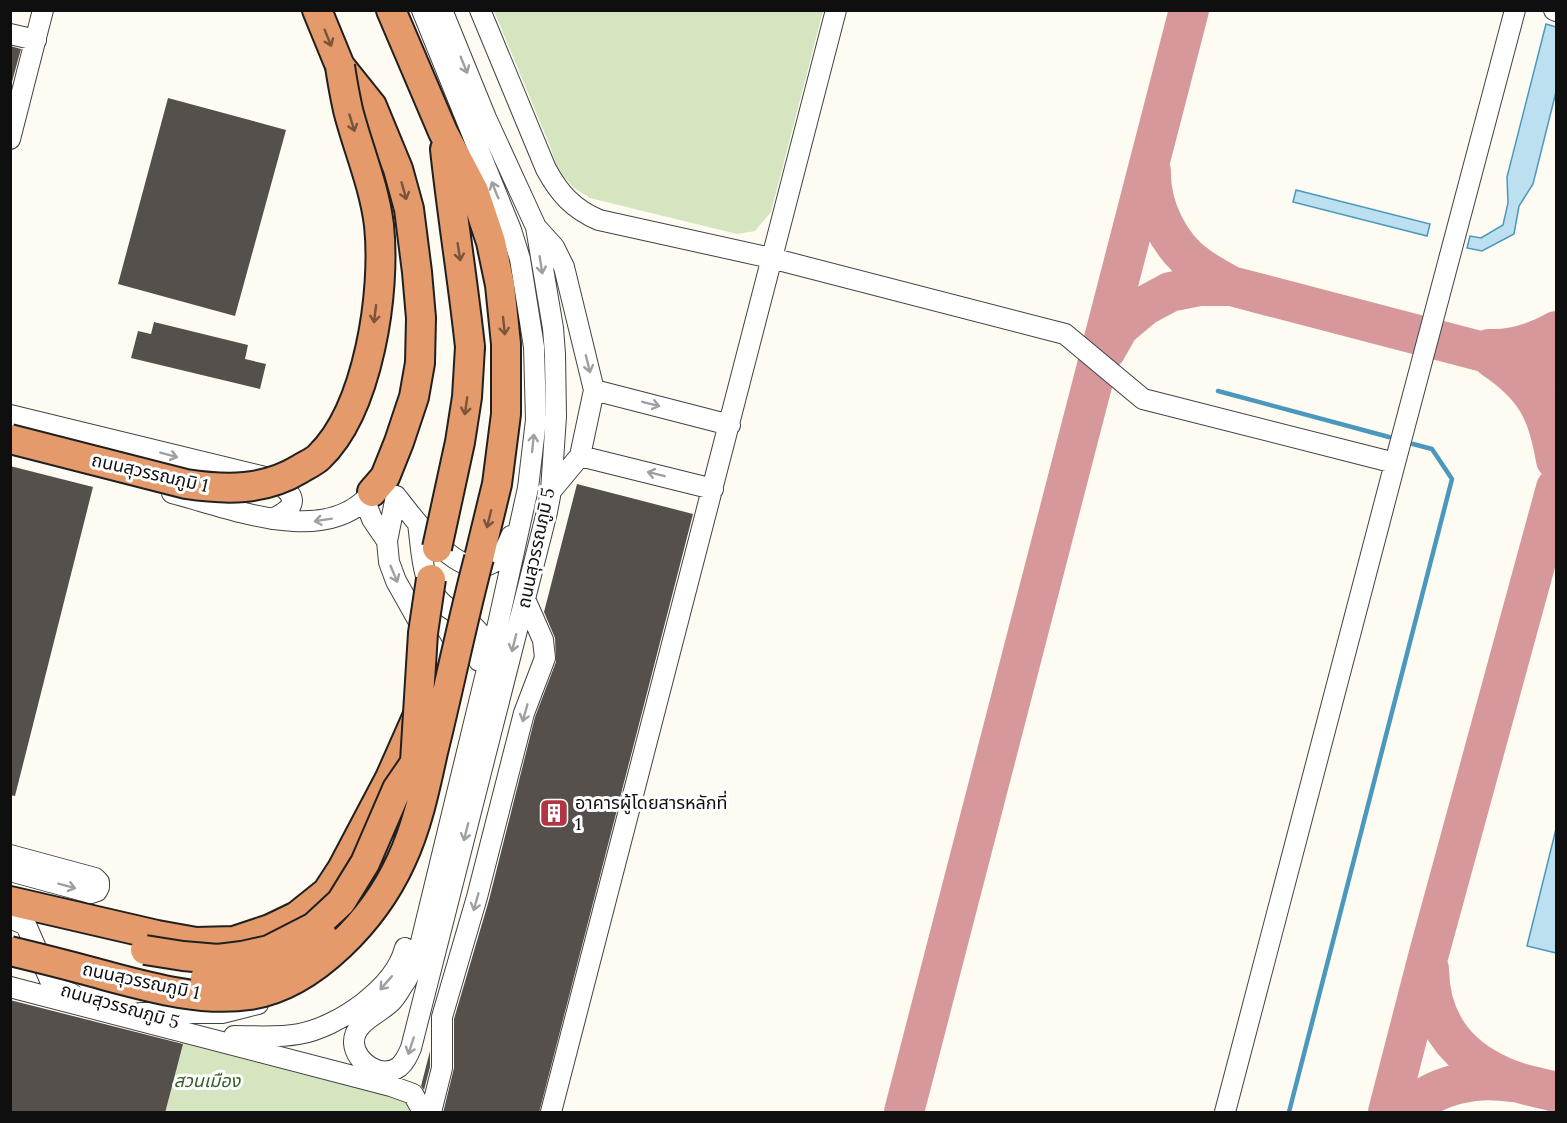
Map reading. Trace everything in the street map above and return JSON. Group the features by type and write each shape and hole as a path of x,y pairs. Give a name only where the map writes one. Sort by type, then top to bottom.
{"highway":[{"name":"ถนนสุวรรณภูมิ 1","path":"10,439 186,484 215,489 247,489 286,477 318,458 343,426 360,384 372,338 379,281 379,225 371,182 348,110 340,66 317,10"},
{"name":"ถนนสุวรรณภูมิ 1","path":"10,933 119,962 198,978 235,978 274,965 318,944 360,903 387,858 399,831 414,783 428,723 469,596 497,484 506,414 506,344 500,285 491,242 474,191 443,132 391,10"},
{"path":"340,66 372,106 398,169 409,209 421,318 420,363 414,397 378,496"},
{"name":"ถนนสุวรรณภูมิ 1","path":"10,951 178,992 220,996 250,995 279,988 319,963 354,932 380,897 401,862 416,822 428,723 423,633 460,442 467,397 470,347 443,132"},
{"name":"ถนนสุวรรณภูมิ 1","path":"10,901 196,942 234,941 270,929 297,916 327,892 342,869 384,788 428,723"},
{"name":"ถนนสุวรรณภูมิ 1","path":"10,917 145,950 183,956 218,959 269,950 314,927 341,902 365,863 428,723"}],"street":[{"path":"10,139 43,10"},
{"name":"ถนนสุวรรณภูมิ 5","path":"369,1074 357,1054 354,1043 355,1034 362,1024 391,1002 412,969 498,624 528,488 536,420 534,347 520,259 507,219 422,10"},
{"name":"ถนนสุวรรณภูมิ 5","path":"369,1074 394,1070 400,1066 411,1048 551,491 556,416 555,354 553,328 536,227 486,118 442,10"},
{"path":"480,10 556,189 584,214 599,220 771,258 1065,334 1143,399 1395,464"},
{"path":"551,1113 836,10"},
{"path":"1225,1113 1515,10"},
{"path":"10,34 36,40"},
{"path":"536,227 554,247 564,267 594,390 580,456 551,491"},
{"path":"594,390 730,425"},
{"path":"10,415 273,479 288,490 292,497 292,506 286,513 272,519"},
{"path":"67,466 76,431"},
{"path":"122,480 130,445"},
{"path":"10,452 272,519 293,522 342,516 378,496"},
{"path":"580,456 713,489"},
{"name":"ถนนสุวรรณภูมิ 5","path":"378,496 418,524 444,552 463,564 478,567 488,565 499,557 506,547 528,488"},
{"path":"140,1013 222,1013 254,1006 302,978 364,912 373,895 437,667 437,654 431,640 396,581 388,562 387,542 378,496"},
{"path":"378,496 372,519 387,542"},
{"path":"234,1036 301,1034 332,1021 354,1010 381,989 399,966 404,954 483,638 478,630 432,593 425,570 418,524"},
{"path":"428,1112 442,1068 442,1017 477,897 524,712 545,658 543,640 525,599"},
{"path":"10,855 95,878 99,882 99,887 97,891 91,893 10,871"},
{"name":"ถนนสุวรรณภูมิ 5","path":"10,917 26,925 53,987 140,1013 234,1036"},
{"name":"ถนนสุวรรณภูมิ 5","path":"10,987 172,1030 369,1074 391,1086 413,1094 428,1112"},
{"path":"234,1036 369,1074"}],"green space":[{"path":"494,11 823,11 771,212 755,231 737,234 590,198 574,188 558,171 550,146"},
{"name":"สวนเมือง","path":"183,1041 408,1101 409,1112 165,1112"}],"water":[{"path":"1546,24 1556,27 1556,92 1533,184 1519,206 1514,234 1482,251 1467,248 1470,236 1481,238 1503,225 1508,203 1507,177"},
{"path":"1296,190 1430,224 1427,236 1293,202"},
{"path":"1556,829 1556,953 1527,946"}],"building":[{"path":"10,46 21,49 10,89"},
{"path":"168,98 286,130 235,316 118,284"},
{"path":"154,322 248,345 245,359 266,364 260,389 131,358 138,331 151,334"},
{"path":"10,466 93,487 15,796 10,795"},
{"name":"อาคารผู้โดยสารหลักที่ 1","path":"577,484 693,514 539,1113 443,1113 454,1068 454,1019 489,900 535,717 556,662 555,638 544,612"},
{"path":"10,1000 183,1044 165,1113 10,1113"},
{"path":"430,1051 430,1067 424,1090 421,1086"}],"waterway":[{"path":"1218,391 1389,437"},
{"path":"1289,1112 1452,479 1432,449 1413,444"}],"taxiway":[{"path":"904,1112 1189,10"},
{"path":"1151,171 1154,198 1163,225 1170,237 1188,259 1231,286"},
{"path":"1106,350 1119,327 1144,306 1170,292 1200,286 1231,286 1556,371"},
{"path":"1489,349 1524,345 1556,331"},
{"path":"1493,358 1519,379 1537,401 1549,427 1556,460"},
{"path":"1388,1112 1556,488"},
{"path":"1429,969 1435,1007 1451,1038 1462,1051 1476,1062 1511,1080 1556,1092"},
{"path":"1406,1112 1429,1095 1455,1085 1484,1080 1512,1082"}],"place":[{"name":"อาคารผู้โดยสารหลักที่ 1","path":"554,813"}]}
